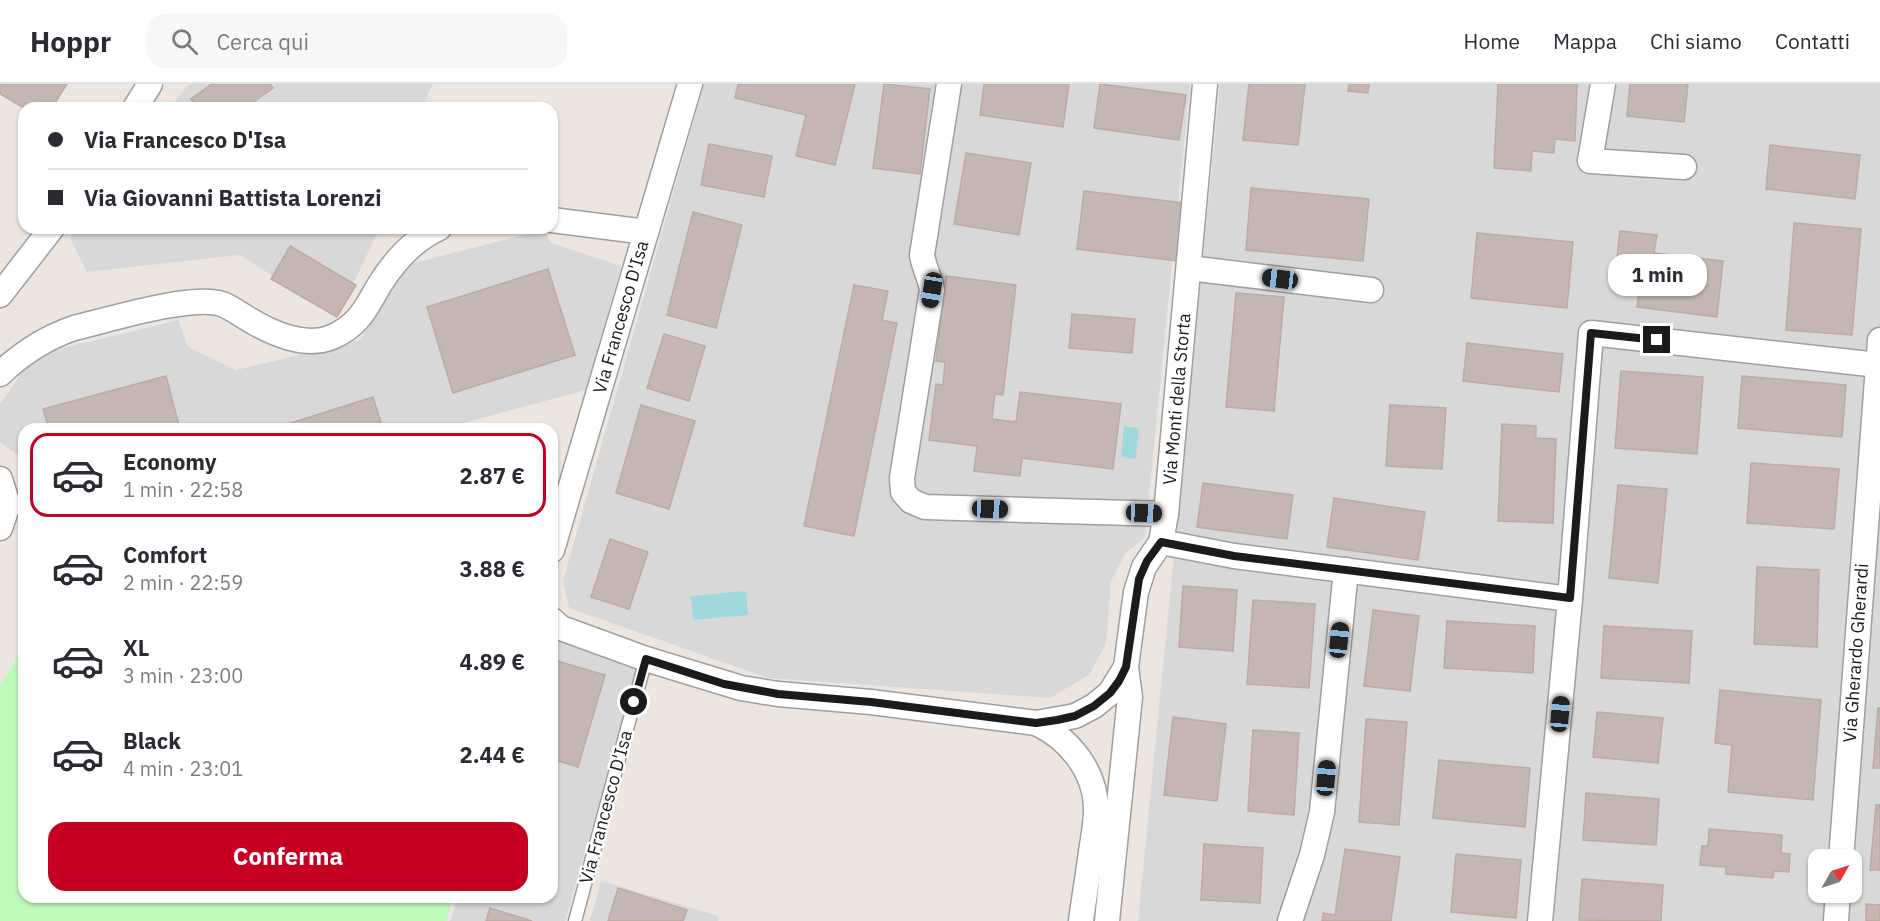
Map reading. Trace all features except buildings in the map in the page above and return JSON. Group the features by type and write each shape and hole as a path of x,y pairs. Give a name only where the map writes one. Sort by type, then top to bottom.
{"street":[{"path":"139,102 150,84"},
{"name":"Via Francesco D'Isa","path":"558,530 690,84"},
{"path":"948,84 922,255 924,266 929,272 932,290 902,478 903,492 911,501 925,507 1166,514"},
{"name":"Via Monti della Storta","path":"1107,921 1130,697 1126,667 1139,579 1147,561 1161,542 1166,514 1205,84"},
{"path":"1603,84 1590,161 1684,167"},
{"path":"558,221 646,232"},
{"path":"0,295 47,234"},
{"path":"0,374 28,350 59,333 192,302 222,304 261,327 296,339 309,341 331,338 362,316 381,282 409,247 427,234"},
{"path":"1189,268 1371,291"},
{"path":"1540,921 1570,598 1591,333 1878,365"},
{"name":"Via Gherardo Gherardi","path":"1841,849 1880,340"},
{"path":"0,479 8,505 0,528"},
{"path":"1161,542 1234,556 1570,598"},
{"path":"1290,921 1312,855 1322,812 1346,570"},
{"path":"558,625 646,659 724,684 778,694 871,702 1036,723 1075,716 1094,706 1110,693 1126,667"},
{"path":"1036,723 1058,735 1076,754 1089,775 1094,791 1096,811 1081,921"},
{"path":"1836,921 1837,903"}],"lane":[{"name":"Via Francesco D'Isa","path":"575,921 646,659"}],"shaded area":[{"path":"189,84 433,84 425,102 175,102"},
{"path":"704,84 1190,84 1145,537 1125,554 1111,581 1106,644 1089,675 1050,698 768,678 569,608 563,581"},
{"path":"1220,84 1880,84 1880,921 1138,921"},
{"path":"72,234 377,234 337,317 240,255 87,272 70,237"},
{"path":"528,234 546,234 551,243 621,266 586,390 463,423 18,423 18,455 0,442 0,404 34,355 178,320 188,347 236,370 360,340 409,264"},
{"path":"558,635 639,666 565,921 450,921 456,903 558,903"},
{"path":"601,881 719,916 718,921 590,921"}],"green space":[{"path":"18,656 18,903 452,903 446,921 0,921 0,685"}],"water":[{"path":"1124,426 1139,428 1136,459 1121,457"},
{"path":"746,591 748,615 693,620 691,596"}],"route":[{"path":"634,702 646,659 724,684 778,694 871,702 1036,723 1075,716 1094,706 1110,693 1126,667 1139,579 1147,561 1161,542 1234,556 1570,598 1591,333 1657,340"}]}
